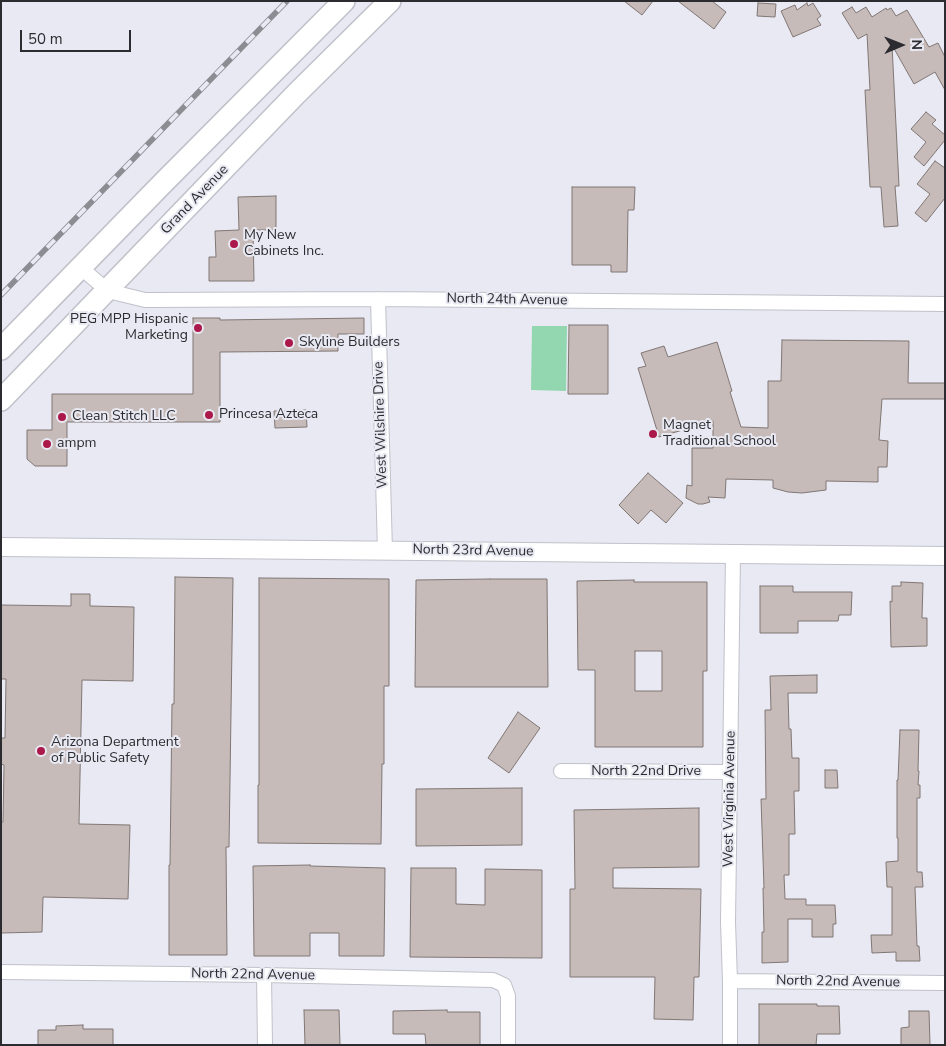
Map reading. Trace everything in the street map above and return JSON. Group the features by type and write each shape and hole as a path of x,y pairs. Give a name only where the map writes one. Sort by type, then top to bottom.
{"main road":[{"path":"1,349 344,1"},
{"name":"Grand Avenue","path":"1,400 296,94 390,1"}],"street":[{"name":"North 24th Avenue","path":"80,267 108,291 145,300 378,299 945,304"},
{"name":"West Wilshire Drive","path":"378,299 385,551"},
{"name":"North 23rd Avenue","path":"1,547 945,556"},
{"name":"West Virginia Avenue","path":"730,1045 728,922 733,554"},
{"name":"North 22nd Drive","path":"561,771 730,772"},
{"name":"North 22nd Avenue","path":"1,972 493,980 504,985 508,996 508,1045"},
{"path":"264,975 265,1045"},
{"name":"North 22nd Avenue","path":"730,981 945,984"}],"green space":[{"path":"532,326 567,326 566,391 531,390"}],"building":[{"path":"624,1 653,1 642,15"},
{"path":"678,1 712,1 726,12 714,29"},
{"path":"758,3 776,4 775,17 757,16"},
{"path":"807,3 808,6 813,3 821,16 817,19 821,25 793,37 781,11 795,5 797,10"},
{"path":"852,7 856,13 866,7 872,17 886,8 887,10 891,8 896,16 907,10 929,47 938,43 945,57 945,90 935,72 914,84 892,45 899,186 895,186 898,226 884,227 881,187 870,187 865,90 870,90 867,34 858,39 842,13"},
{"path":"926,112 936,120 932,124 945,135 945,140 924,166 914,157 926,142 911,129"},
{"path":"935,161 945,168 945,198 926,222 915,213 930,194 917,184"},
{"path":"572,187 635,187 634,210 628,210 627,272 611,272 611,265 572,265"},
{"name":"My New Cabinets Inc.","path":"276,196 276,230 253,230 254,281 209,281 209,257 216,257 215,231 239,230 238,197"},
{"path":"193,318 220,318 220,320 364,318 364,334 338,334 338,351 220,352 220,422 67,422 67,466 35,466 27,459 27,430 52,430 52,394 193,394"},
{"path":"569,325 608,325 608,394 568,394"},
{"path":"782,340 909,341 908,383 945,383 945,399 882,399 879,440 888,441 887,467 878,467 878,482 826,481 826,490 802,493 773,488 773,480 726,479 725,498 708,497 710,502 698,504 686,498 687,485 692,486 692,448 713,448 713,421 659,437 638,368 646,366 641,353 664,346 668,357 717,342 741,427 768,428 768,381 781,381"},
{"path":"306,410 307,427 275,428 274,411"},
{"path":"648,473 683,503 666,523 651,510 638,524 619,505"},
{"path":"175,577 233,578 229,847 226,847 227,955 169,955"},
{"path":"259,578 389,579 389,686 384,686 381,844 258,843"},
{"path":"547,579 548,687 415,687 416,580"},
{"path":"577,581 707,582 707,671 703,671 703,747 595,747 595,670 578,670","holes":["635,651 662,651 662,691 635,691"]},
{"path":"901,582 923,583 922,618 927,618 927,646 891,647 890,601 892,602 892,586 901,586"},
{"path":"760,586 793,586 793,592 852,592 851,615 839,615 838,621 798,621 798,633 760,633"},
{"name":"Arizona Department of Public Safety","path":"71,594 90,594 90,606 134,607 133,681 82,680 79,824 130,825 128,899 43,897 42,932 1,933 1,822 3,822 4,765 1,764 1,738 5,738 6,679 1,679 1,605 71,606"},
{"path":"817,675 817,693 788,693 792,758 799,758 799,791 794,791 795,834 789,834 789,875 784,875 785,899 806,899 806,905 835,905 836,924 833,924 833,937 812,937 812,919 788,919 788,962 762,963 764,888 761,799 766,799 765,710 771,710 770,676"},
{"path":"518,712 540,728 509,773 488,758"},
{"path":"900,730 919,730 918,785 920,785 920,798 917,798 917,872 922,872 923,887 915,887 917,946 919,946 920,961 896,961 896,952 872,953 871,935 892,935 892,887 887,887 886,862 898,861 897,780"},
{"path":"825,770 837,770 838,788 825,788"},
{"path":"522,788 522,845 416,846 416,789"},
{"path":"699,808 699,867 613,868 613,888 701,889 699,977 694,977 693,1020 654,1019 655,977 570,977 570,889 575,889 574,810"},
{"path":"310,865 385,868 384,956 339,956 339,933 310,933 310,956 254,956 253,866"},
{"path":"411,868 456,868 456,904 485,905 485,869 542,870 542,958 410,957"},
{"path":"759,1004 839,1006 840,1034 817,1034 816,1045 759,1045"},
{"path":"304,1010 339,1010 340,1045 305,1045"},
{"path":"447,1010 447,1012 480,1012 480,1045 426,1045 425,1034 393,1034 393,1011"},
{"path":"909,1011 929,1011 930,1045 901,1045 901,1028 909,1027"},
{"path":"83,1025 83,1029 113,1029 113,1045 38,1045 38,1030 56,1030 56,1026"}],"railway":[{"path":"1,295 287,1"}],"place":[{"name":"My New Cabinets Inc.","path":"234,244"},
{"name":"PEG MPP Hispanic Marketing","path":"198,328"},
{"name":"Skyline Builders","path":"289,343"},
{"name":"Princesa Azteca","path":"209,415"},
{"name":"Clean Stitch LLC","path":"62,417"},
{"name":"Magnet Traditional School","path":"653,434"},
{"name":"ampm","path":"47,444"},
{"name":"Arizona Department of Public Safety","path":"41,751"}]}
